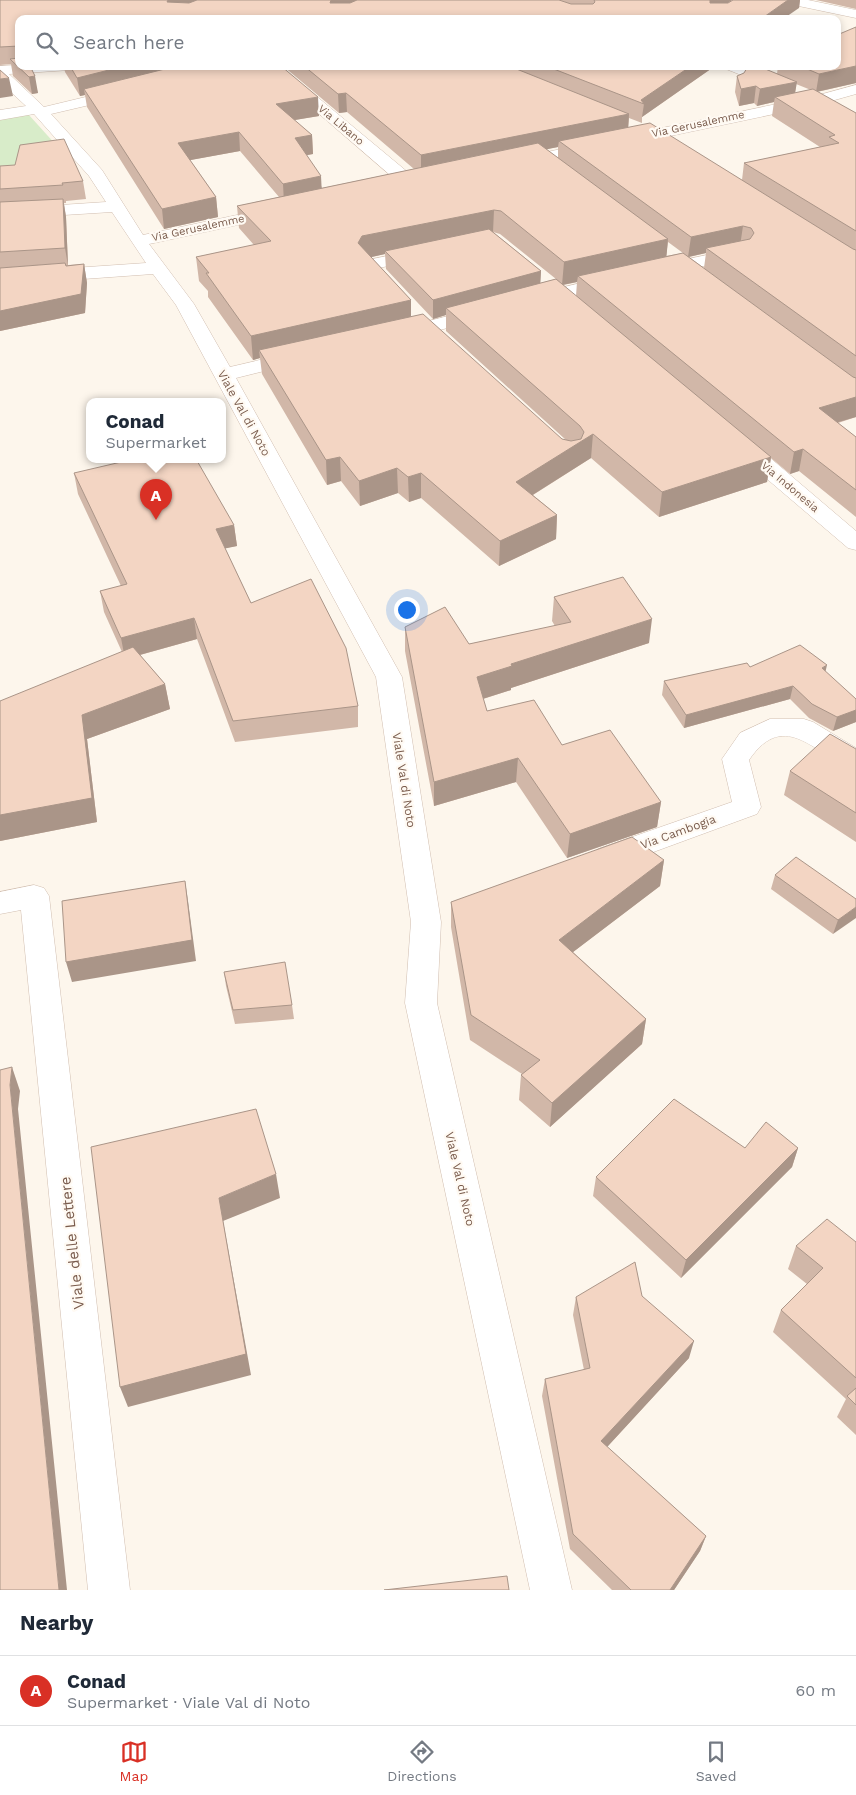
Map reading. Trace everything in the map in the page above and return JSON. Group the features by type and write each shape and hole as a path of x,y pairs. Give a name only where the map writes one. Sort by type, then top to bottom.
{"street":[{"path":"789,0 856,14"},
{"path":"0,70 15,69"},
{"name":"Via Libano","path":"276,70 410,183"},
{"path":"741,70 816,100 832,109"},
{"name":"Viale Val di Noto","path":"0,74 40,111 96,173 138,241 185,304 389,677 426,922 421,1003 551,1590"},
{"path":"0,115 40,111 140,88"},
{"name":"Via Gerusalemme","path":"503,165 816,100 856,89"},
{"path":"624,124 650,134 675,150"},
{"path":"540,158 556,170"},
{"path":"391,187 429,180"},
{"path":"0,214 116,207"},
{"name":"Via Gerusalemme","path":"138,241 294,208"},
{"path":"382,279 370,265 436,251"},
{"path":"382,338 640,275 740,253"},
{"path":"667,254 698,277"},
{"path":"0,279 158,268"},
{"path":"223,375 316,353"},
{"name":"Via Indonesia","path":"727,434 856,543"},
{"name":"Via Cambogia","path":"582,866 748,807 735,759 749,739 770,728 804,728 856,760"},
{"name":"Viale delle Lettere","path":"0,903 34,896 109,1590"},
{"path":"426,922 454,912"}],"green space":[{"path":"28,114 67,157 0,184 0,117"}],"building":[{"path":"0,0 168,0 167,2 189,3 197,0 331,0 330,3 350,3 357,0 559,0 571,4 593,4 594,0 710,0 710,3 728,3 733,0 788,0 767,15 15,15 15,46 0,47"},
{"path":"856,27 856,66 841,69 841,33"},
{"path":"0,70 9,78 0,79"},
{"path":"22,70 32,70 35,76 29,77"},
{"path":"72,70 109,70 77,78"},
{"path":"161,70 286,70 318,97 276,104 312,135 295,138 321,176 283,184 239,132 178,143 216,197 162,209 84,89"},
{"path":"309,70 519,70 629,114 421,155 346,93 338,94"},
{"path":"556,70 685,70 641,100 644,104"},
{"path":"746,70 768,70 797,82 760,89 756,86 741,89 737,76"},
{"path":"810,70 838,70 819,74"},
{"path":"813,89 856,113 856,231 744,163 839,143 829,137 835,135 775,97"},
{"path":"650,123 856,250 856,356 706,248 750,239 754,233 751,228 743,226 691,237 559,141"},
{"path":"64,139 83,181 62,183 63,185 0,189 0,166 15,165 20,145"},
{"path":"538,143 668,239 564,262 501,211 494,210 362,236 358,243 411,300 251,336 206,273 209,273 196,257 271,241 237,206"},
{"path":"63,199 65,248 0,252 0,202"},
{"path":"489,229 541,271 433,300 385,251"},
{"path":"683,253 856,378 856,397 819,408 856,437 856,490 803,449 794,452 578,276"},
{"path":"65,263 66,266 84,264 81,294 0,311 0,268"},
{"path":"556,279 771,457 662,492 593,434 516,482 557,515 500,541 421,473 408,477 397,468 359,481 340,457 326,460 259,350 423,314 562,439 571,441 581,439 584,432 580,426 446,308"},
{"path":"117,463 198,463 234,525 216,529 251,603 311,579 346,648 358,706 233,721 194,618 121,638 100,591 127,584 74,473"},
{"path":"623,577 652,619 511,664 512,666 477,677 487,711 534,700 562,745 610,730 661,802 570,834 518,758 434,782 405,627 445,607 469,644 571,622 554,597"},
{"path":"800,645 827,665 822,668 856,699 856,710 837,717 812,704 793,686 686,715 664,681 747,663 750,667"},
{"path":"133,647 165,684 82,715 92,798 0,815 0,701"},
{"path":"830,734 856,749 856,813 790,771"},
{"path":"632,837 664,860 559,940 646,1019 552,1103 521,1075 540,1060 471,1015 451,902"},
{"path":"796,857 856,899 856,907 838,920 775,875"},
{"path":"185,881 192,940 66,962 62,901"},
{"path":"285,962 292,1005 233,1010 224,972"},
{"path":"12,1067 10,1085 59,1590 0,1590 0,1070"},
{"path":"674,1099 745,1148 766,1122 798,1148 686,1260 596,1177"},
{"path":"256,1109 276,1174 219,1198 246,1354 120,1387 91,1147"},
{"path":"827,1219 856,1242 856,1378 781,1310 823,1268 796,1246"},
{"path":"635,1262 642,1296 694,1341 601,1441 706,1536 670,1590 631,1590 573,1534 545,1379 590,1368 576,1297"},
{"path":"856,1388 856,1405 847,1396"},
{"path":"507,1576 509,1590 384,1590"}],"place":[{"name":"Conad","path":"156,520"}]}
